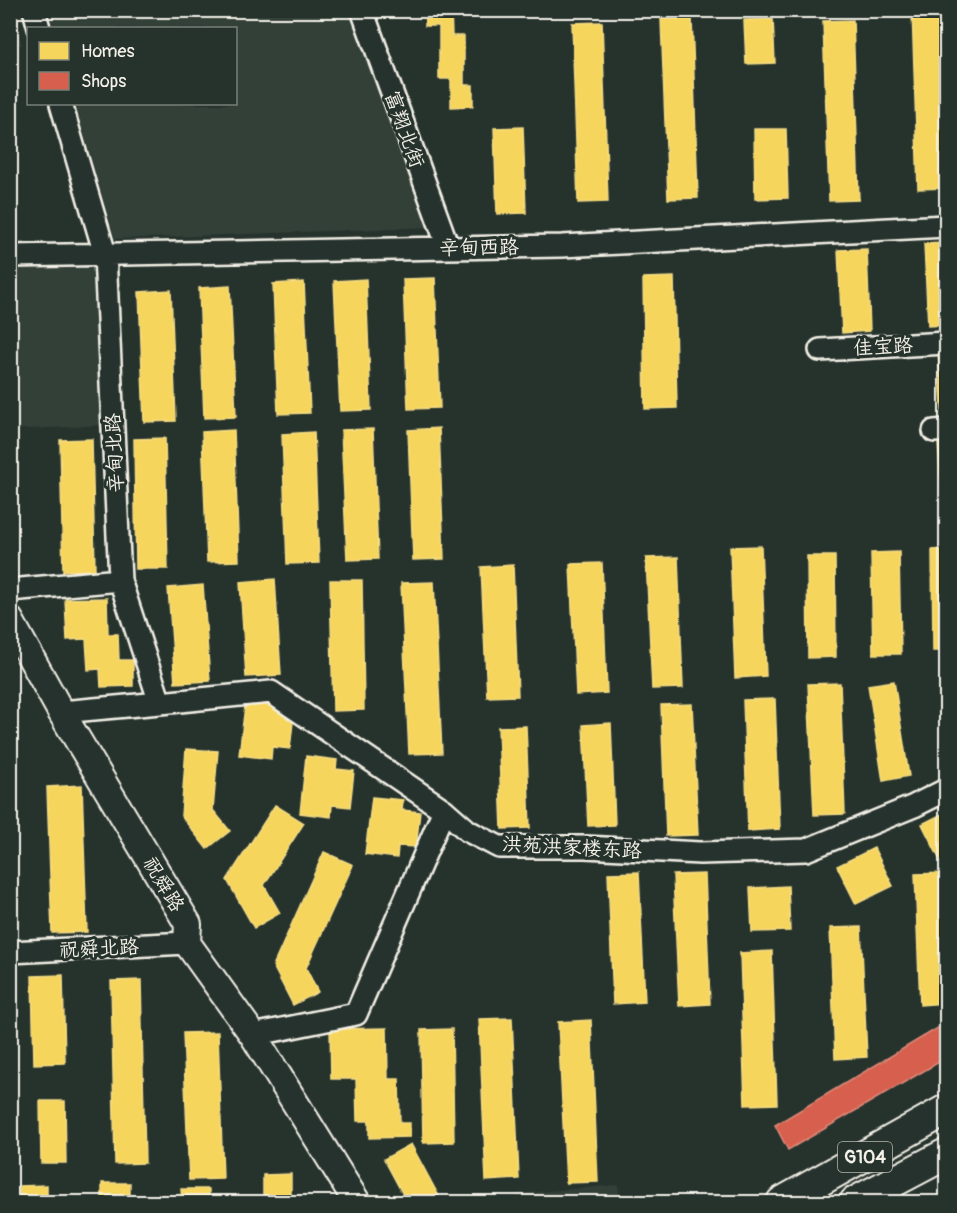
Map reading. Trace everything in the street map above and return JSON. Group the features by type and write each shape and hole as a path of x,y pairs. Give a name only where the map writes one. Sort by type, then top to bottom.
{"highway":[{"name":"G104","path":"782,1203 946,1110"},
{"path":"795,1203 946,1118"},
{"path":"855,1203 946,1154"},
{"name":"G104","path":"894,1203 946,1175"}],"main road":[{"name":"祝舜路","path":"10,620 61,712 188,924 187,943 254,1035 357,1203"}],"street":[{"path":"34,10 39,27"},
{"name":"富翔北街","path":"362,10 448,248"},
{"name":"辛甸北路","path":"61,105 105,254 120,580 160,703"},
{"name":"辛甸西路","path":"10,256 562,246 946,226"},
{"name":"佳宝路","path":"820,350 946,343"},
{"path":"10,590 120,580"},
{"name":"洪苑洪家楼东路","path":"160,703 271,692 444,810 468,831 499,847 585,847 700,853 806,850 914,806 946,790"},
{"path":"61,712 160,703"},
{"path":"254,1035 356,1014 444,810"},
{"name":"祝舜北路","path":"10,952 187,943"}],"shaded area":[{"path":"11,11 22,45 11,45"},
{"path":"48,11 352,11 431,227 115,239 75,105 237,105 237,27 53,27"},
{"path":"99,265 105,425 11,430 10,268"},
{"path":"618,1185 620,1202 519,1202 514,1194"}],"building: Homes":[{"path":"425,10 451,10 452,36 464,36 464,85 473,85 473,106 451,107 451,79 439,79 439,26 425,26"},
{"path":"912,10 942,10 946,188 918,189"},
{"path":"692,18 698,198 668,199 661,19"},
{"path":"773,19 775,63 746,64 744,20"},
{"path":"853,20 859,200 829,201 823,21"},
{"path":"602,22 608,202 578,203 572,23"},
{"path":"523,127 526,213 497,214 494,128"},
{"path":"754,129 786,129 788,198 755,199"},
{"path":"946,243 946,325 928,326 924,244"},
{"path":"867,249 870,331 842,333 838,250"},
{"path":"674,277 677,408 645,409 643,278"},
{"path":"435,278 440,408 408,409 403,279"},
{"path":"366,279 371,410 340,411 334,281"},
{"path":"304,282 310,413 278,414 273,284"},
{"path":"230,286 236,417 204,418 199,288"},
{"path":"171,290 176,421 144,422 139,292"},
{"path":"946,350 946,420 943,420 938,351"},
{"path":"439,428 444,559 413,560 408,430"},
{"path":"373,429 378,559 347,560 341,430"},
{"path":"234,430 239,561 207,562 202,432"},
{"path":"314,432 319,563 287,564 282,434"},
{"path":"165,438 168,569 136,569 134,439"},
{"path":"92,439 95,570 63,571 60,440"},
{"path":"946,441 946,511 943,511 938,442"},
{"path":"761,546 766,676 735,678 730,547"},
{"path":"946,549 946,651 933,651 932,550"},
{"path":"899,552 901,654 873,654 871,553"},
{"path":"807,556 835,556 836,657 808,658"},
{"path":"678,557 683,688 652,689 646,558"},
{"path":"602,563 607,693 576,695 570,564"},
{"path":"513,565 518,696 487,697 481,567"},
{"path":"275,579 281,675 246,677 240,582"},
{"path":"330,580 362,580 364,710 333,711"},
{"path":"434,582 442,753 409,754 401,583"},
{"path":"203,585 210,681 175,683 168,588"},
{"path":"107,598 108,634 118,634 119,660 133,660 133,686 101,687 100,669 88,670 86,639 67,640 65,599"},
{"path":"894,681 909,776 883,781 868,685"},
{"path":"840,683 845,814 814,815 808,684"},
{"path":"246,698 277,701 276,711 294,713 290,749 272,747 271,759 239,755"},
{"path":"775,699 780,829 748,831 743,700"},
{"path":"692,704 698,835 666,836 661,705"},
{"path":"611,723 615,825 588,826 583,725"},
{"path":"526,726 530,828 502,829 498,727"},
{"path":"186,749 218,751 213,810 230,831 207,849 181,816"},
{"path":"306,756 337,760 336,769 354,771 350,807 332,805 331,817 300,813"},
{"path":"82,785 87,932 52,933 47,787"},
{"path":"372,797 403,800 402,810 420,812 416,847 398,846 397,858 365,854"},
{"path":"275,805 304,823 264,885 280,913 254,928 227,880"},
{"path":"946,812 946,860 941,862 922,824"},
{"path":"874,848 893,886 856,904 837,866"},
{"path":"324,852 353,865 306,968 318,992 293,1005 273,966"},
{"path":"639,872 645,1002 613,1004 608,873"},
{"path":"946,873 946,1003 920,1005 915,874"},
{"path":"705,874 710,1004 679,1006 673,875"},
{"path":"788,886 790,931 752,932 750,888"},
{"path":"861,927 867,1057 835,1059 830,928"},
{"path":"772,951 777,1104 745,1105 740,953"},
{"path":"63,975 65,1063 34,1064 32,976"},
{"path":"141,980 145,1163 115,1164 111,981"},
{"path":"512,1018 519,1179 486,1181 479,1019"},
{"path":"591,1020 598,1182 566,1183 558,1022"},
{"path":"387,1028 388,1079 399,1079 400,1123 410,1123 410,1137 369,1138 369,1121 357,1121 356,1079 331,1079 330,1029"},
{"path":"452,1029 454,1142 423,1143 421,1030"},
{"path":"218,1032 223,1179 189,1180 183,1033"},
{"path":"40,1101 65,1101 66,1163 41,1163"},
{"path":"411,1144 442,1202 407,1202 384,1159"},
{"path":"291,1174 291,1202 263,1202 263,1175"},
{"path":"102,1183 130,1183 130,1202 102,1202"},
{"path":"47,1185 47,1202 19,1202 19,1186"},
{"path":"181,1189 209,1189 209,1202 182,1202"}],"building: Shops":[{"path":"946,1023 946,1058 788,1150 775,1125"}]}
